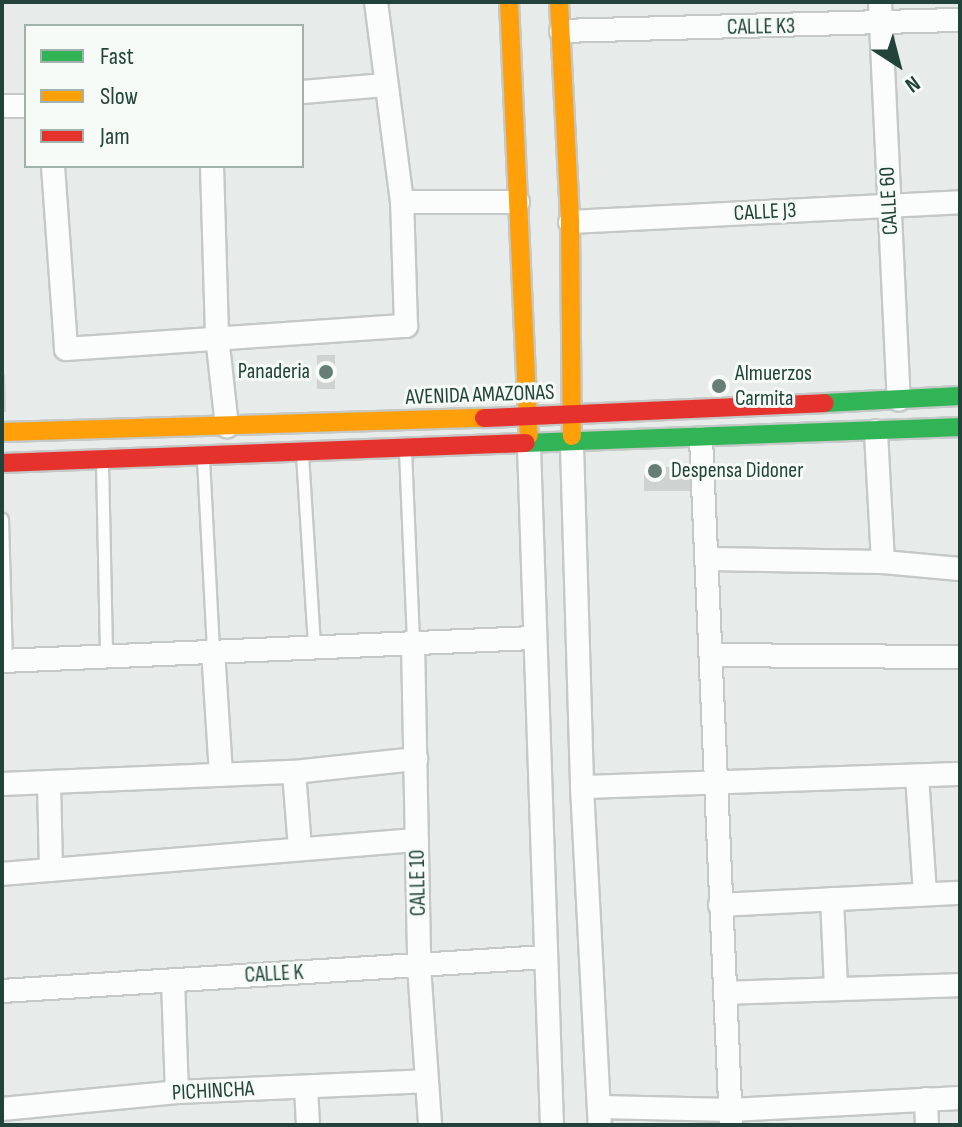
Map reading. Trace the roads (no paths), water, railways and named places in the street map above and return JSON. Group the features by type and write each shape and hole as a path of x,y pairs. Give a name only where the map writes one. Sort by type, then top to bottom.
{"street":[{"path":"53,168 66,349 217,336 406,326 402,202 376,2"},
{"path":"509,2 528,417 552,1125"},
{"path":"559,2 570,222 572,446 582,787 600,1116 731,1118 960,1098"},
{"name":"CALLE K3","path":"561,31 880,13 960,20"},
{"name":"CALLE 60","path":"880,13 899,400"},
{"path":"304,92 386,85"},
{"path":"2,106 24,106"},
{"path":"212,168 217,336 227,426"},
{"path":"402,202 518,202"},
{"name":"CALLE J3","path":"570,222 960,202"},
{"name":"AVENIDA AMAZONAS","path":"2,432 572,416 960,396"},
{"path":"2,463 572,446 960,427"},
{"path":"876,431 883,562"},
{"path":"701,438 731,1118"},
{"path":"707,559 883,562 960,569"},
{"path":"4,660 534,638"},
{"name":"CALLE 10","path":"413,641 419,966 430,1125"},
{"path":"213,650 221,775"},
{"path":"712,655 960,657"},
{"path":"2,784 294,772 416,759"},
{"path":"294,772 300,848"},
{"path":"582,787 714,786 960,774"},
{"path":"917,776 925,894"},
{"path":"49,782 51,870"},
{"path":"2,874 417,840"},
{"path":"720,905 960,893"},
{"path":"832,899 836,987"},
{"name":"CALLE K","path":"2,991 545,957"},
{"path":"173,980 177,1092"},
{"path":"725,993 960,985"},
{"name":"PICHINCHA","path":"2,1109 177,1092 425,1081"},
{"path":"306,1087 308,1125"},
{"path":"926,1099 927,1125"}],"lane":[{"path":"405,449 413,641"},
{"path":"302,453 314,646"},
{"path":"202,456 213,650"},
{"path":"102,460 106,656"},
{"path":"2,519 4,660"}],"place":[{"name":"Panaderia","path":"326,372"},
{"name":"Almuerzos Carmita","path":"719,386"},
{"name":"Despensa Didoner","path":"655,471"}]}
